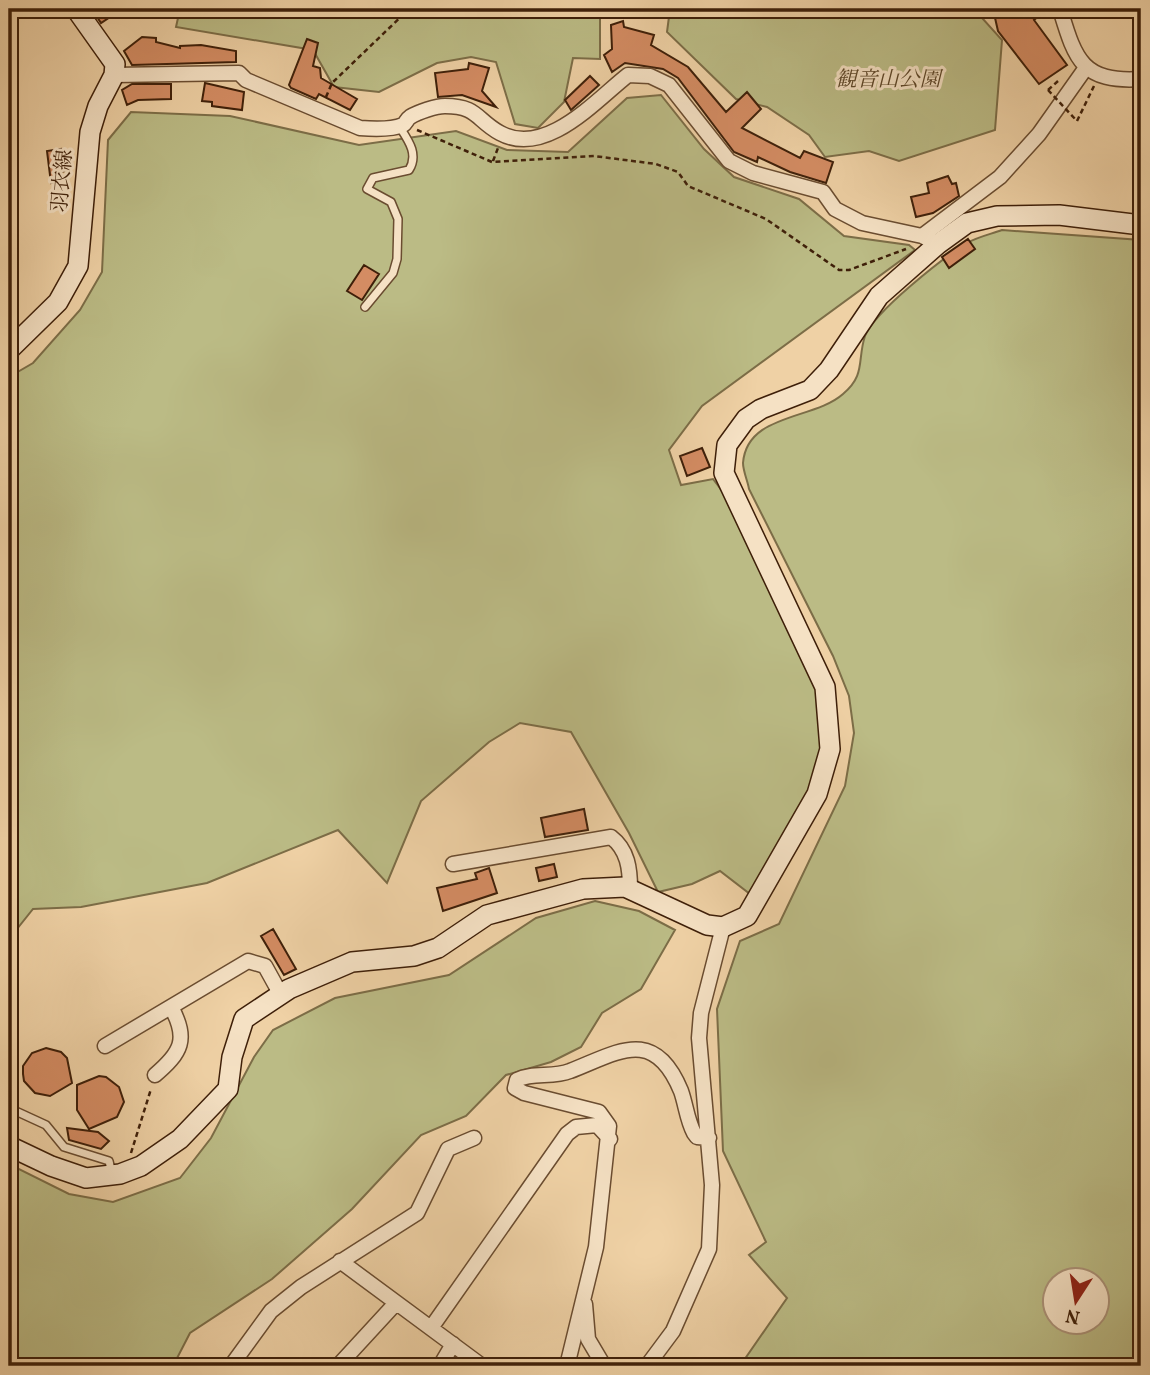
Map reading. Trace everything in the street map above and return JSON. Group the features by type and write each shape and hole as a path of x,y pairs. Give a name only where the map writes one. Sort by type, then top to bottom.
{"street":[{"path":"76,9 116,64 114,75 239,73 246,80 360,128 377,129 401,125 409,117 443,106 473,110 503,135 522,139 544,136 568,124 628,75 650,76 669,85 729,161 752,173 823,192 835,209 862,223 924,242 967,223 997,216 1059,215 1141,225"},
{"path":"1060,9 1074,51 1086,69 1116,78 1141,79"},
{"path":"9,1146 86,1178 118,1174 141,1166 180,1139 207,1114 228,1089 232,1057 244,1019 281,995 352,962 414,956 438,948 487,915 583,889 630,889 691,918 723,927 747,916 817,794 830,749 825,687 724,473 727,445 746,419 761,409 810,390 829,370 878,296 924,242 1000,177 1039,134 1086,69"},
{"name":"羽衣線","path":"9,350 58,302 78,266 90,132 98,106 114,75"},
{"path":"453,864 611,837 620,843 630,868 630,889"},
{"path":"647,1366 673,1331 709,1249 712,1185 700,1052 701,1013 723,927"},
{"path":"105,1046 248,961 265,966 281,995"},
{"path":"155,1075 176,1058 181,1034 171,1007"},
{"path":"567,1366 596,1247 610,1139 606,1118 599,1112 524,1093 515,1088 517,1080 525,1076 559,1075 604,1055 624,1050 642,1051 659,1057 673,1073 694,1133 697,1137 709,1138"},
{"path":"431,1328 567,1134 576,1127 597,1125 610,1139"},
{"path":"231,1366 271,1311 340,1261 417,1213 448,1149 474,1138"},
{"path":"340,1261 482,1366"},
{"path":"583,1296 588,1339 604,1366"},
{"path":"338,1366 396,1303"},
{"path":"440,1366 453,1344"}],"lane":[{"path":"365,307 393,274 397,259 398,219 391,202 367,189 373,178 409,170 414,163 412,147 401,125"},
{"path":"9,1108 46,1125 64,1147 109,1161 118,1174"},
{"path":"9,1134 30,1156"}],"path":[{"path":"320,110 332,83 409,9"},
{"path":"1062,77 1048,90 1077,121 1095,83"},
{"path":"401,125 492,162 594,156 656,164 678,172 688,186 766,219 839,270 849,270 924,242"},
{"path":"118,1174 155,1075"}],"green space":[{"path":"180,9 600,9 600,59 573,58 564,102 538,128 515,124 496,62 471,57 437,63 379,92 334,87 313,50 176,27"},
{"name":"観音山公園","path":"670,9 974,9 1002,40 995,130 899,161 869,151 825,157 809,135 767,107 736,99 667,32"},
{"path":"661,95 704,149 734,177 799,199 844,236 909,245 915,250 702,406 669,450 681,485 713,479 732,504 825,692 819,795 750,894 720,871 692,884 658,892 629,833 571,732 520,723 489,742 421,801 387,883 338,830 207,883 81,907 33,909 9,939 9,377 33,363 80,310 102,272 108,140 131,112 230,116 359,145 456,131 507,150 568,152 627,98"},
{"path":"1002,230 1141,240 1141,1366 740,1366 787,1298 749,1255 766,1242 723,1151 717,1009 740,941 779,924 845,786 854,733 849,696 833,656 749,489 743,463 747,447 756,435 769,426 816,409 843,394 858,374 865,336 871,325 927,272 967,243"},
{"path":"595,901 639,911 675,930 641,989 602,1013 581,1047 551,1062 506,1075 466,1116 421,1135 352,1209 272,1279 190,1333 173,1366 9,1366 9,1164 69,1194 113,1202 180,1178 211,1138 254,1057 273,1030 335,998 449,975 536,918"}],"building":[{"path":"92,9 122,9 101,23"},
{"path":"993,9 1047,9 1034,20 1067,65 1039,84 998,31"},
{"path":"623,21 624,27 654,35 651,45 688,67 726,112 747,92 761,109 742,128 800,158 804,151 833,162 826,183 790,172 758,157 757,162 734,152 678,78 663,69 625,63 612,72 604,55 612,49 611,25"},
{"path":"142,37 156,38 156,42 180,48 201,45 236,51 236,62 132,65 124,51"},
{"path":"307,39 318,43 313,66 320,68 321,78 357,99 350,110 319,94 316,99 289,85"},
{"path":"469,63 489,68 482,91 496,107 462,95 438,97 435,73 468,69"},
{"path":"590,76 599,85 571,110 565,100"},
{"path":"205,83 244,92 242,110 212,106 212,102 202,101"},
{"path":"132,84 171,84 171,99 138,100 127,105 122,90"},
{"path":"61,149 65,171 61,172 63,181 51,183 47,151"},
{"path":"948,176 952,184 956,183 959,196 933,213 916,217 911,197 929,193 927,183"},
{"path":"968,239 975,249 949,268 942,257"},
{"path":"364,265 379,274 362,300 347,291"},
{"path":"702,448 710,467 687,476 680,456"},
{"path":"584,809 588,830 545,837 541,818"},
{"path":"554,864 557,877 539,881 536,868"},
{"path":"489,868 497,893 443,911 437,888 477,879 475,873"},
{"path":"273,929 296,969 284,975 261,936"},
{"path":"46,1048 61,1052 67,1058 72,1083 50,1096 35,1093 24,1081 23,1074 23,1066 32,1053"},
{"path":"99,1076 106,1077 119,1087 124,1102 117,1117 89,1129 77,1110 77,1085"},
{"path":"67,1128 98,1132 109,1141 101,1149 69,1140"}]}
